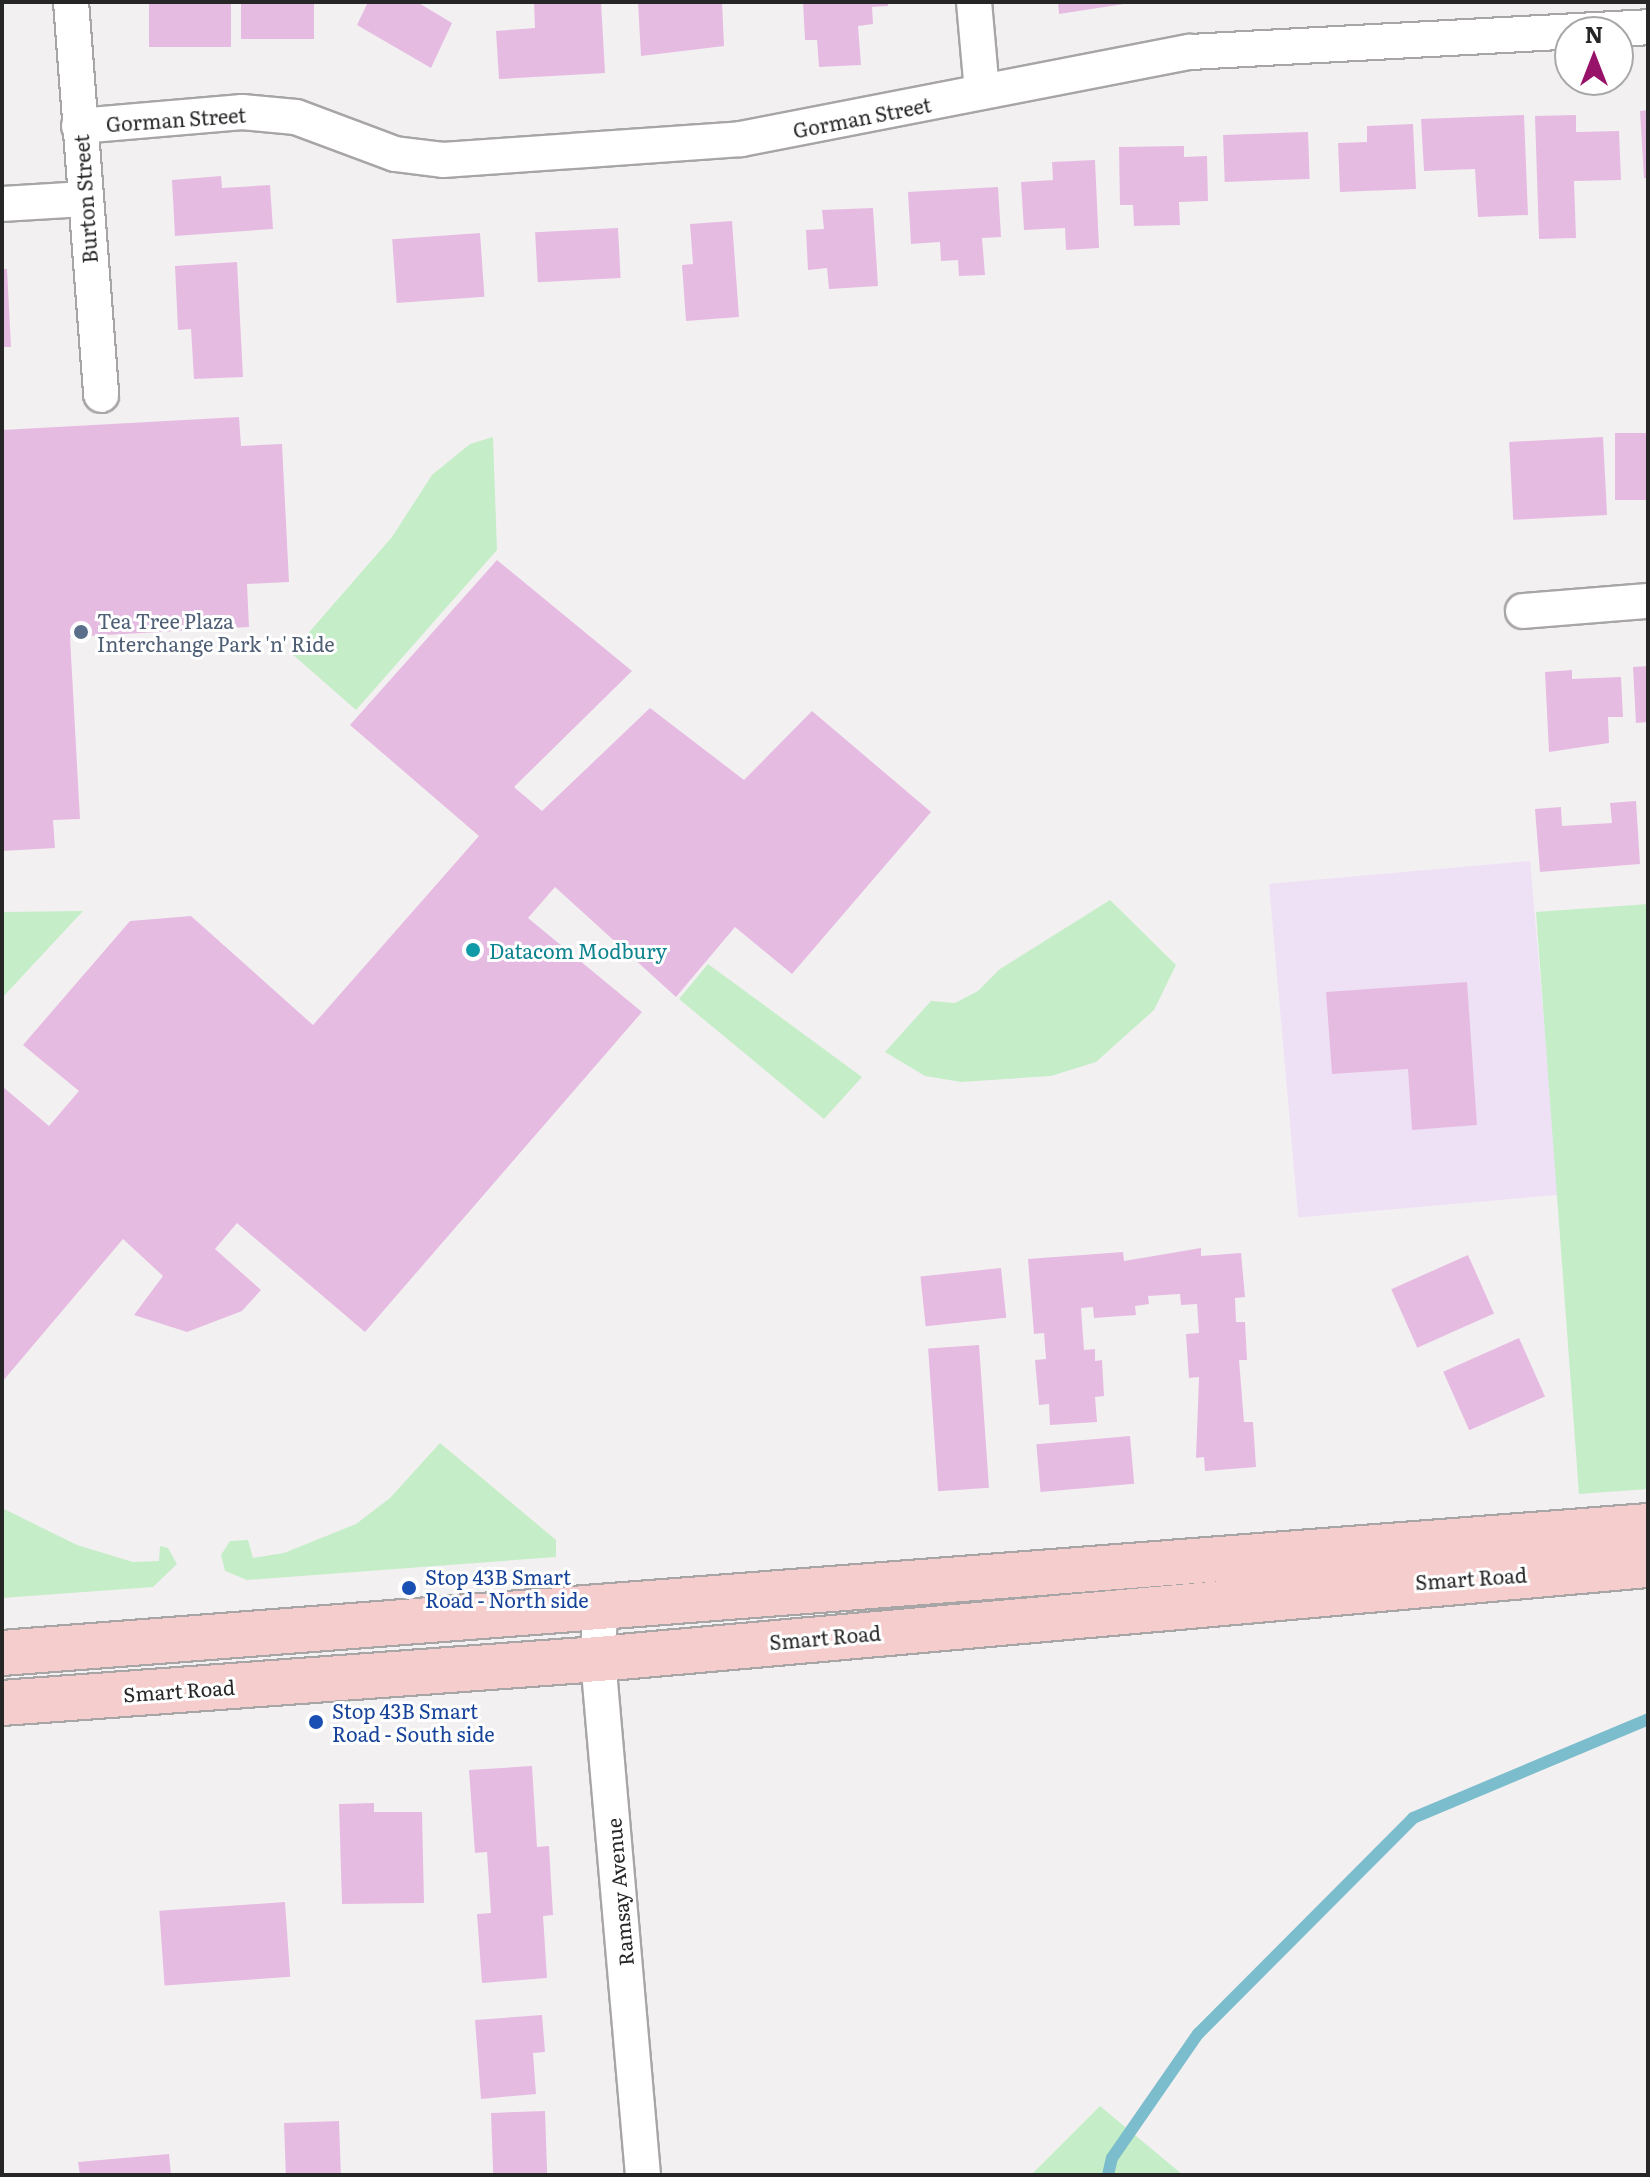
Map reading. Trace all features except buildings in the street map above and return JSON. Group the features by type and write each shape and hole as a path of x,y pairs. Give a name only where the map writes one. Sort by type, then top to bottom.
{"main road":[{"name":"Smart Road","path":"2,1653 1648,1526"},
{"name":"Smart Road","path":"2,1703 598,1659 1648,1565"}],"street":[{"name":"Burton Street","path":"71,2 101,395"},
{"path":"974,2 982,92"},
{"name":"Gorman Street","path":"79,126 255,113 339,129 395,154 443,160 741,139 1190,52 1648,27"},
{"path":"2,204 84,199"},
{"path":"1523,611 1648,601"},
{"name":"Ramsay Avenue","path":"600,1609 598,1659 643,2175"}],"shaded area":[{"path":"1530,861 1559,1195 1298,1218 1269,884"}],"green space":[{"path":"493,437 497,550 356,710 291,653 392,537 432,475 470,444"},
{"path":"1110,900 1176,965 1154,1010 1096,1062 1051,1076 961,1082 925,1076 885,1052 931,1001 955,1003 978,991 1000,969"},
{"path":"1648,904 1648,1489 1579,1494 1536,912"},
{"path":"83,911 2,998 2,912"},
{"path":"708,964 862,1077 824,1119 679,999"},
{"path":"440,1443 556,1540 556,1557 247,1580 225,1571 221,1555 230,1541 248,1540 253,1558 284,1553 356,1524 390,1498"},
{"path":"2,1508 77,1545 133,1562 159,1561 160,1546 168,1548 177,1564 153,1587 2,1598"},
{"path":"1100,2106 1183,2175 1031,2175"}],"waterway":[{"path":"1108,2175 1112,2158 1198,2034 1413,1818 1648,1719"}],"place":[{"name":"Tea Tree Plaza Interchange Park 'n' Ride","path":"81,632"},
{"name":"Datacom Modbury","path":"473,950"},
{"name":"Stop 43B Smart Road - North side","path":"409,1588"},
{"name":"Stop 43B Smart Road - South side","path":"316,1722"}]}
